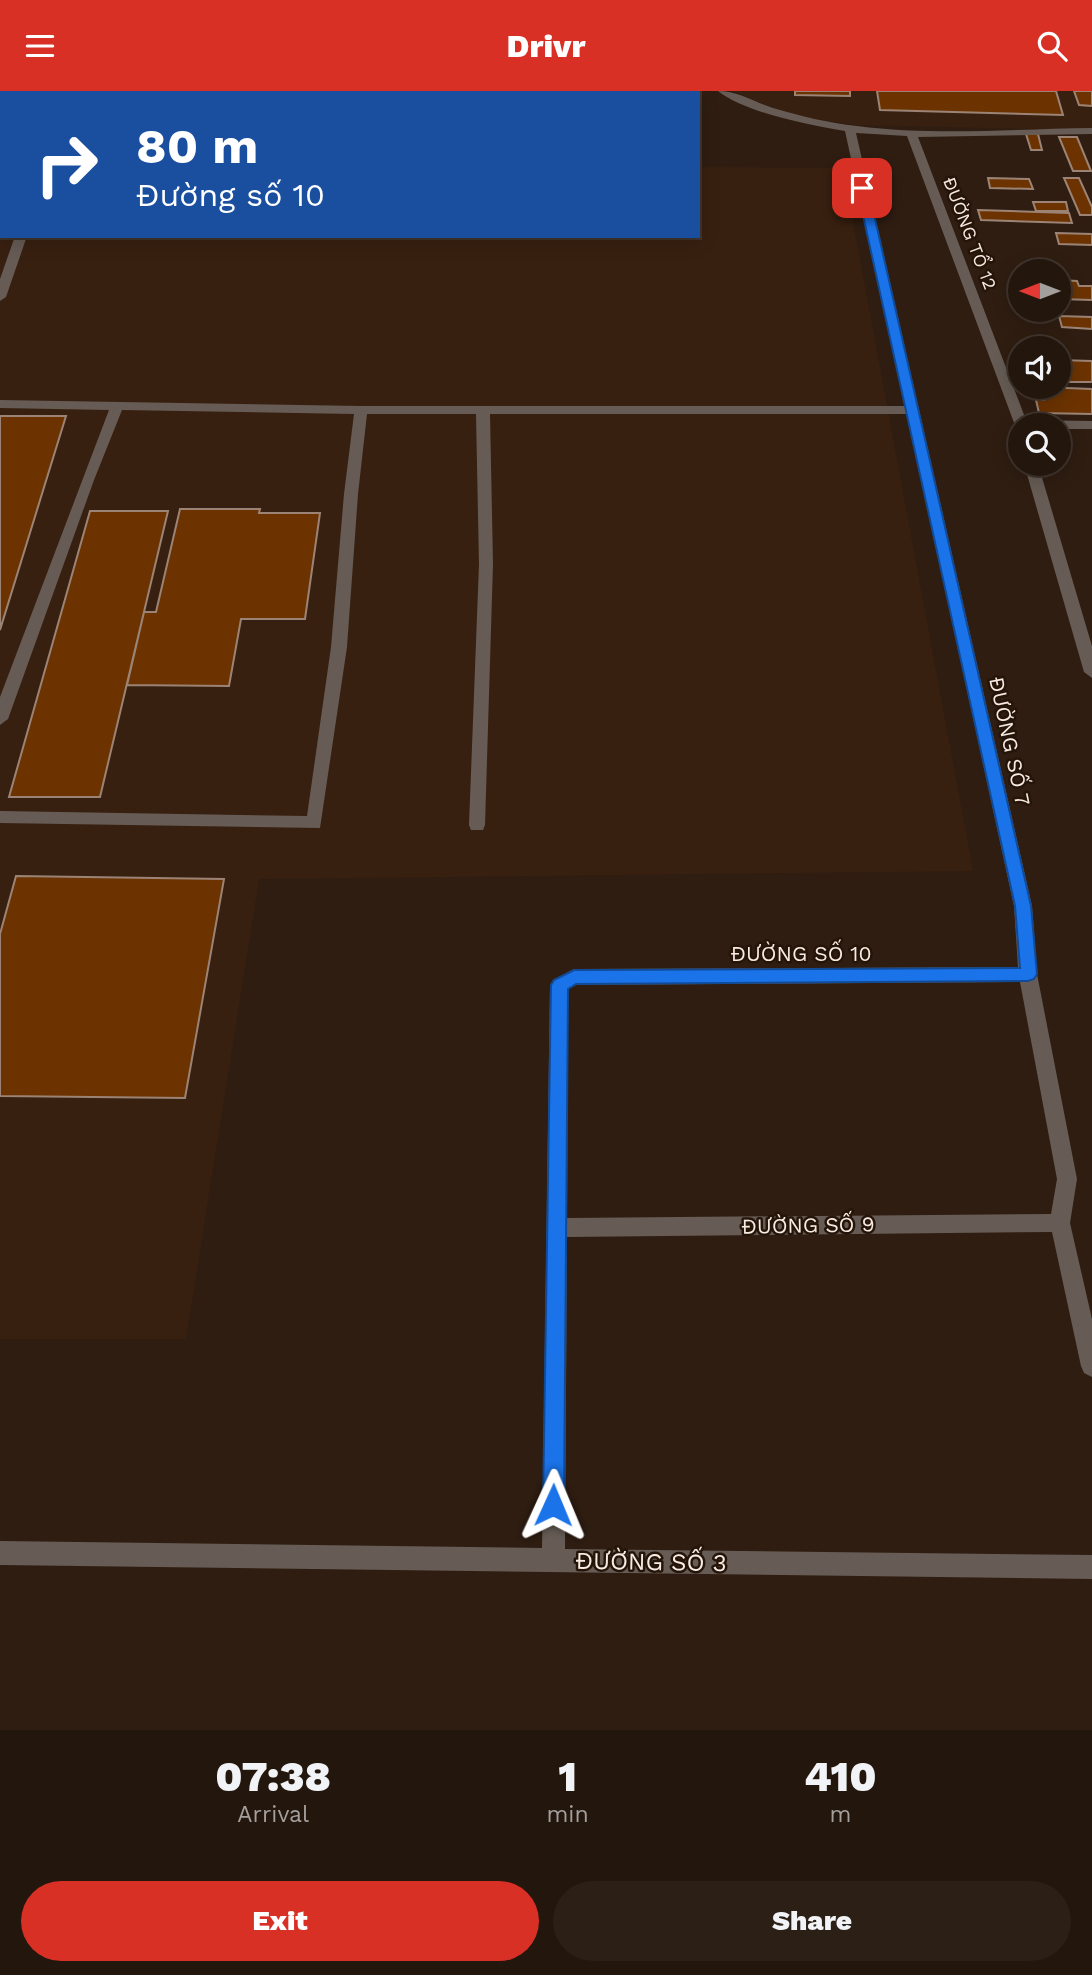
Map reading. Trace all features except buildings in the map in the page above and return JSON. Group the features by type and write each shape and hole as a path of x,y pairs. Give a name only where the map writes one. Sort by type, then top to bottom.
{"street":[{"path":"723,91 775,114 850,129 911,132 1092,131"},
{"name":"ĐƯỜNG SỐ 7","path":"850,129 1023,906 1028,974 1067,1179 1060,1223 1092,1366"},
{"name":"ĐƯỜNG TỔ 12","path":"911,132 1016,413"},
{"path":"0,297 20,238"},
{"path":"0,404 361,410 914,410"},
{"path":"0,719 87,480 117,406"},
{"path":"0,817 314,823 338,647 361,410"},
{"path":"477,825 486,564 483,410"},
{"path":"1071,425 1092,425"},
{"path":"1035,476 1092,672"},
{"name":"ĐƯỜNG SỐ 10","path":"556,1228 559,985 574,977 1028,974"},
{"name":"ĐƯỜNG SỐ 9","path":"556,1228 1060,1223"},
{"path":"553,1561 556,1228"},
{"name":"ĐƯỜNG SỐ 3","path":"0,1553 1092,1567"}],"shaded area":[{"path":"733,91 1092,91 1092,130 855,125 788,115"},
{"path":"700,167 843,168 973,871 259,879 186,1339 0,1339 0,238 700,238"}],"route":[{"path":"553,1505 559,985 574,977 1028,974 1023,906 862,188"}]}
